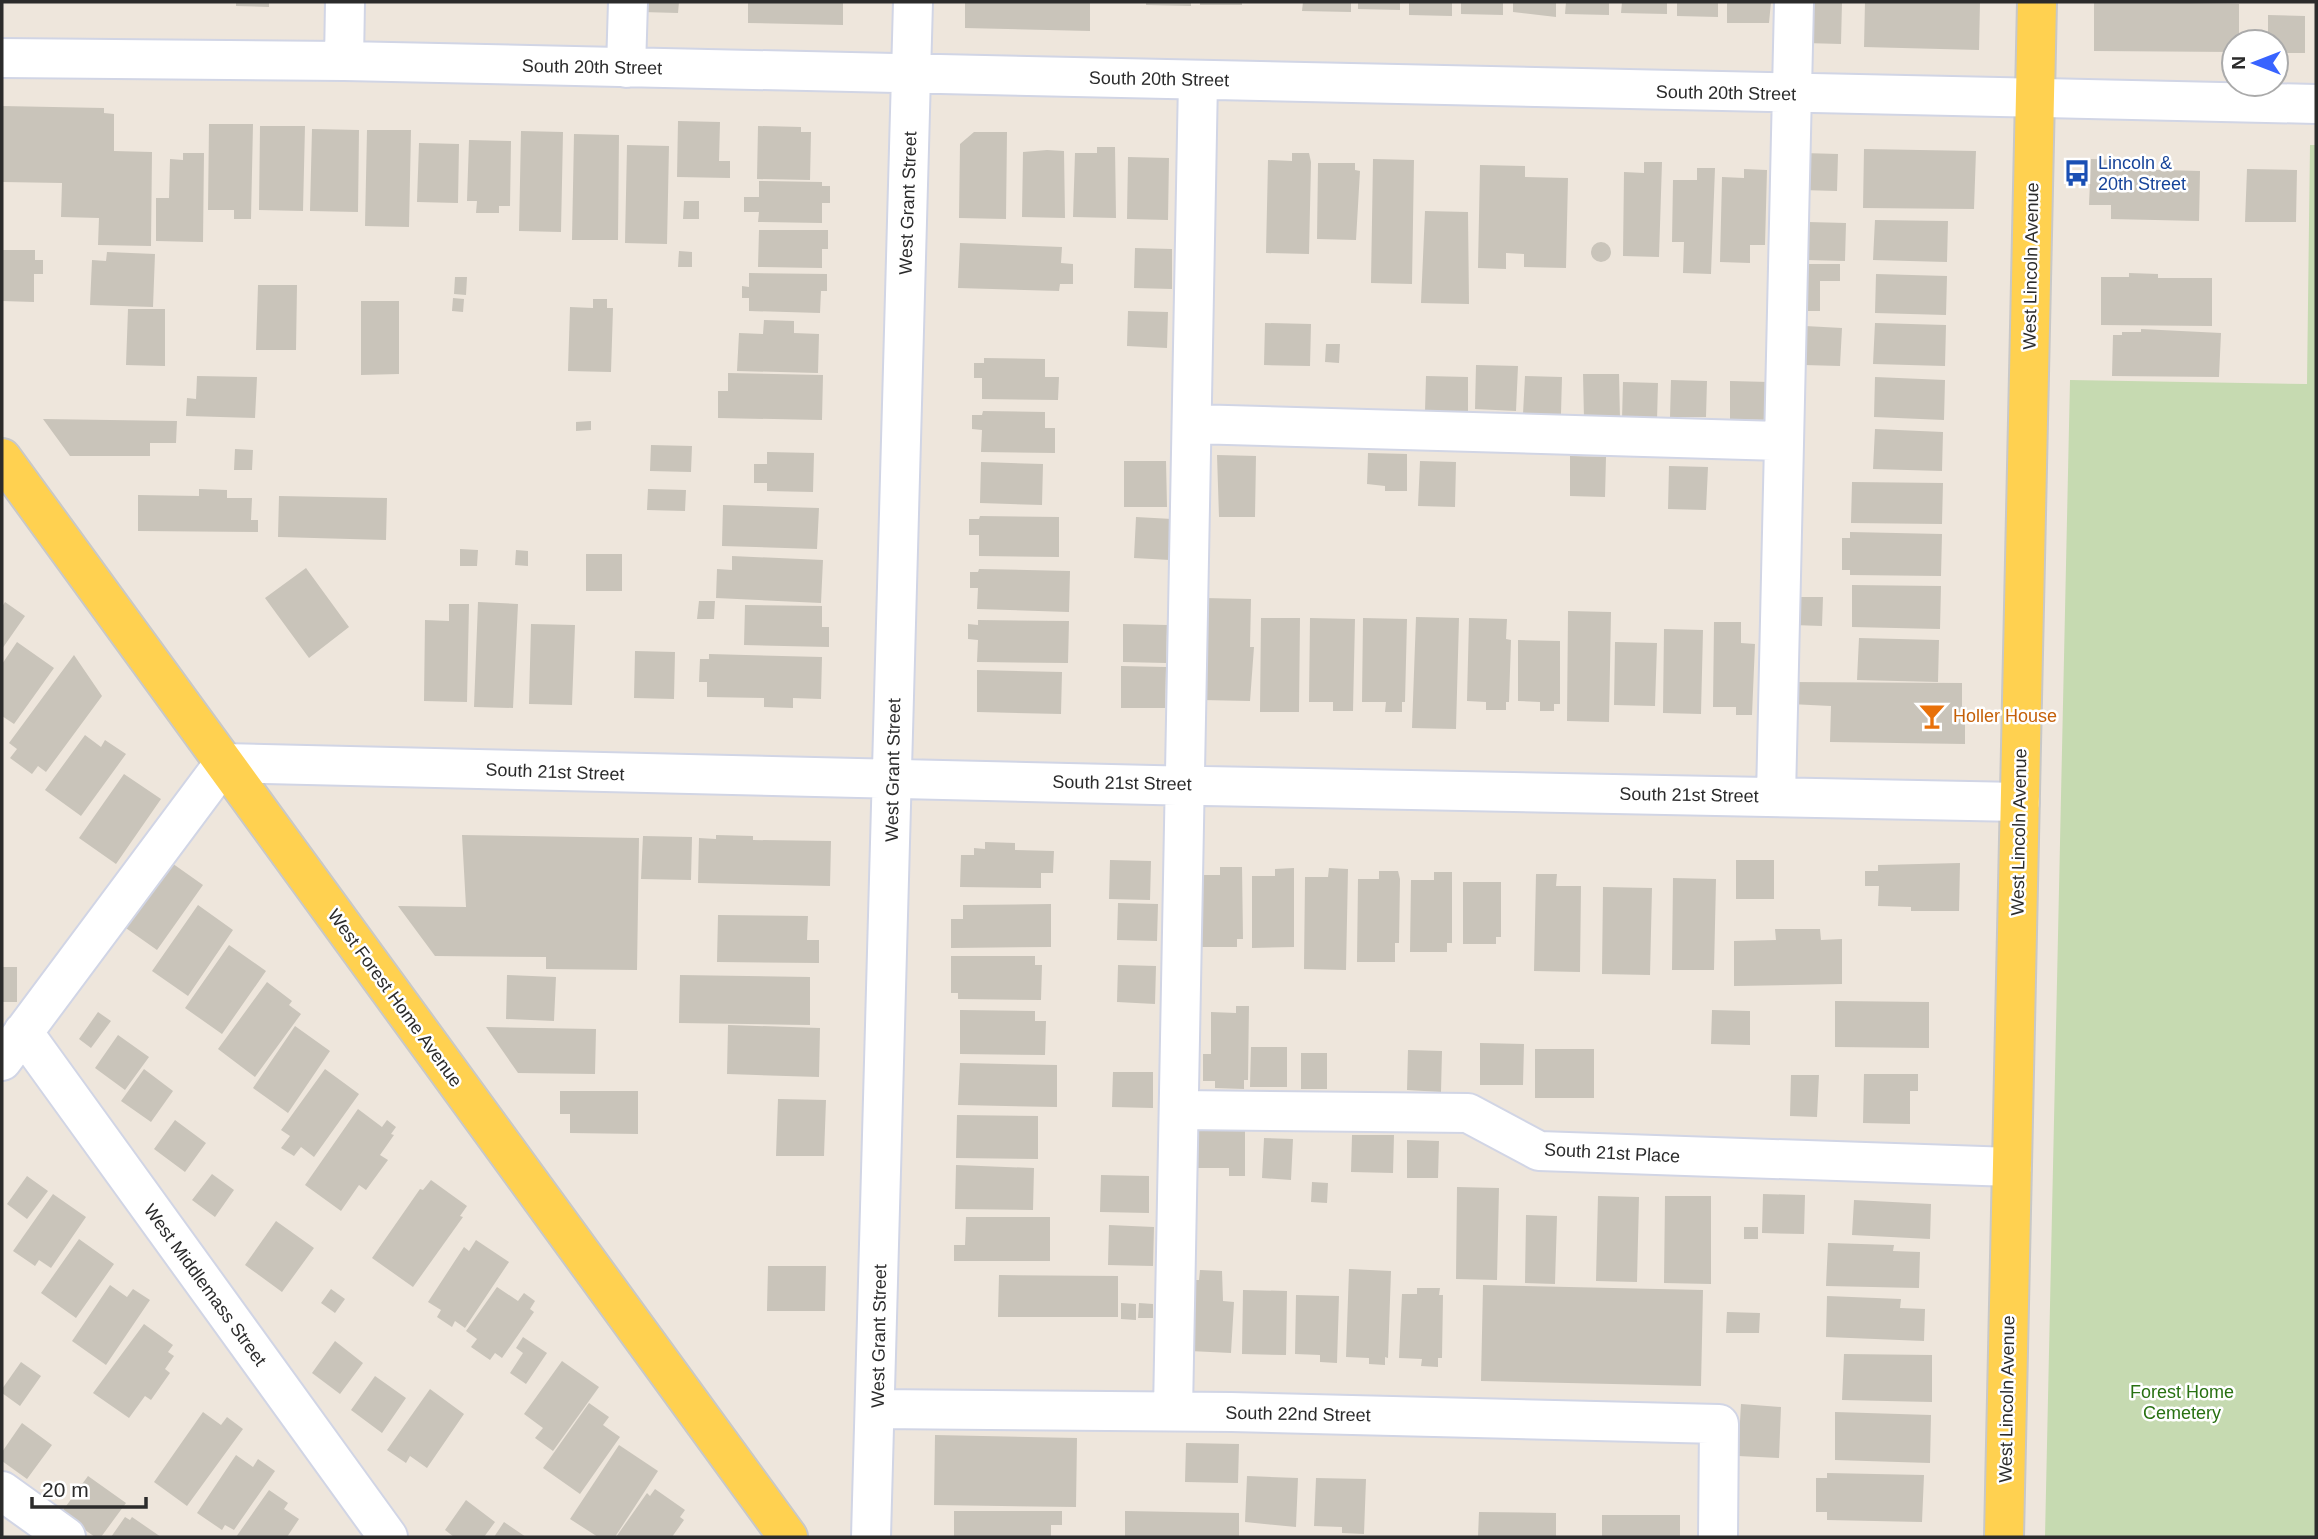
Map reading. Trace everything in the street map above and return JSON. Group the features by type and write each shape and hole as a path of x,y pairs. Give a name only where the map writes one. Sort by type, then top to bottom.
{"main road":[{"name":"West Lincoln Avenue","path":"2004,1537 2037,2"},
{"name":"West Forest Home Avenue","path":"2,458 788,1537"}],"street":[{"path":"344,61 345,2"},
{"path":"626,68 628,2"},
{"name":"West Grant Street","path":"871,1537 877,1409 913,2"},
{"path":"1776,797 1794,2"},
{"name":"South 20th Street","path":"2,58 344,61 2035,100 2316,104"},
{"path":"1173,1411 1198,80"},
{"path":"1192,424 1784,442"},
{"path":"12,1047 224,763"},
{"name":"South 21st Street","path":"224,763 892,781 1185,784 2020,802"},
{"name":"West Middlemass Street","path":"12,1047 388,1537"},
{"name":"South 21st Place","path":"1179,1110 1468,1113 1539,1151 2012,1167"},
{"name":"South 22nd Street","path":"877,1409 1173,1411 1719,1424 1718,1537"},
{"path":"2,1491 66,1537"}],"green space":[{"name":"Forest Home Cemetery","path":"2310,145 2316,145 2316,1537 2045,1537 2070,380 2307,384"}],"building":[{"path":"236,2 269,2 269,7 236,6"},
{"path":"642,2 679,2 678,13 642,12"},
{"path":"748,2 843,2 843,25 748,23"},
{"path":"965,2 1090,2 1090,31 965,28"},
{"path":"1146,2 1191,2 1191,6 1146,5"},
{"path":"1200,2 1242,2 1242,5 1200,5"},
{"path":"1303,2 1351,2 1351,12 1302,11"},
{"path":"1358,2 1400,2 1400,10 1358,9"},
{"path":"1409,2 1452,2 1452,16 1409,15"},
{"path":"1461,2 1503,2 1503,15 1461,14"},
{"path":"1513,2 1556,2 1556,17 1513,12"},
{"path":"1566,2 1609,2 1609,15 1565,14"},
{"path":"1622,2 1667,2 1667,14 1621,13"},
{"path":"1677,2 1718,2 1718,17 1677,16"},
{"path":"1727,2 1771,2 1769,23 1727,23"},
{"path":"1806,2 1842,2 1841,44 1805,43"},
{"path":"1865,2 1980,2 1979,50 1864,47"},
{"path":"2094,3 2239,4 2239,28 2220,28 2220,52 2094,51"},
{"path":"2268,15 2305,16 2305,53 2290,53 2290,28 2268,28"},
{"path":"2,106 104,108 104,113 114,114 114,151 152,152 151,246 98,245 99,218 61,217 62,183 2,182"},
{"path":"678,121 720,122 719,161 730,161 730,178 677,177"},
{"path":"209,124 253,124 251,219 234,219 234,210 208,210"},
{"path":"260,126 305,126 303,211 259,210"},
{"path":"758,126 801,127 801,132 811,132 810,180 757,179"},
{"path":"312,129 359,130 358,212 310,211"},
{"path":"367,130 411,130 409,227 365,226"},
{"path":"521,131 563,132 561,232 519,231"},
{"path":"974,132 1007,132 1006,219 959,218 960,144"},
{"path":"574,134 619,135 618,240 572,240"},
{"path":"469,140 511,141 510,206 499,206 499,213 476,213 477,201 467,201"},
{"path":"419,143 459,144 458,203 417,202"},
{"path":"627,145 669,146 667,244 625,243"},
{"path":"1097,147 1115,147 1116,218 1073,217 1075,153 1097,153"},
{"path":"1864,149 1976,151 1974,209 1863,208"},
{"path":"1064,151 1065,218 1022,217 1023,152"},
{"path":"183,153 204,153 203,242 156,241 156,198 169,198 170,159 183,160"},
{"path":"1292,153 1309,153 1311,162 1309,254 1266,253 1268,160 1292,161"},
{"path":"1803,153 1838,154 1837,191 1801,190"},
{"path":"1128,157 1169,158 1168,220 1127,219"},
{"path":"1373,159 1414,160 1412,284 1371,283"},
{"path":"2091,159 2127,160 2127,169 2200,171 2199,221 2111,219 2111,205 2089,205"},
{"path":"1644,162 1662,162 1659,257 1623,256 1624,172 1644,173"},
{"path":"1318,163 1355,163 1355,170 1360,171 1356,240 1317,239"},
{"path":"1480,165 1525,166 1525,177 1568,178 1566,268 1524,267 1524,254 1506,253 1506,269 1478,268"},
{"path":"1697,168 1715,168 1711,274 1683,273 1684,242 1672,242 1673,180 1697,180"},
{"path":"1744,169 1767,170 1765,245 1750,245 1750,263 1720,262 1722,177 1744,178"},
{"path":"2247,169 2297,170 2296,222 2245,222"},
{"path":"759,181 822,182 822,186 830,186 830,203 822,203 822,223 758,222 759,212 744,212 744,197 759,197"},
{"path":"684,201 699,201 699,219 683,219"},
{"path":"1425,211 1468,212 1469,304 1421,303"},
{"path":"1875,220 1948,221 1947,262 1873,260"},
{"path":"1808,222 1846,223 1845,261 1807,260"},
{"path":"759,230 828,230 828,249 822,249 822,268 758,267"},
{"path":"1601,242 1608,245 1611,252 1608,259 1601,262 1594,259 1591,252 1594,245"},
{"path":"960,243 1062,247 1061,263 1073,264 1073,284 1060,284 1059,291 958,288"},
{"path":"1135,248 1172,249 1172,289 1134,288"},
{"path":"2,250 35,250 35,260 43,260 43,274 34,274 34,302 2,301"},
{"path":"679,251 692,252 692,267 678,267"},
{"path":"107,252 155,254 153,307 90,305 92,260 106,261"},
{"path":"1804,264 1840,264 1840,281 1820,281 1820,311 1798,311"},
{"path":"749,273 827,274 827,291 821,291 820,313 749,311 749,298 742,298 742,286 749,287"},
{"path":"2129,273 2158,274 2158,278 2212,278 2212,326 2101,325 2101,277 2129,277"},
{"path":"1876,274 1947,276 1946,315 1875,313"},
{"path":"455,277 467,277 466,295 454,294"},
{"path":"258,285 297,285 296,350 256,350"},
{"path":"453,298 464,299 463,312 452,311"},
{"path":"593,299 607,299 607,308 613,308 611,372 568,371 570,307 593,308"},
{"path":"361,301 399,301 399,374 361,375"},
{"path":"128,309 165,309 165,366 126,365"},
{"path":"1128,311 1168,312 1167,348 1127,346"},
{"path":"764,320 794,321 794,333 819,334 818,373 737,371 739,333 763,334"},
{"path":"1265,323 1311,324 1310,366 1264,365"},
{"path":"1875,323 1946,325 1945,366 1873,364"},
{"path":"1805,326 1842,328 1840,366 1804,365"},
{"path":"2141,329 2221,333 2219,377 2112,376 2113,335 2141,332"},
{"path":"1326,344 1340,344 1339,363 1325,362"},
{"path":"984,358 1045,359 1045,377 1059,377 1058,400 982,399 982,378 974,378 974,363 984,363"},
{"path":"1476,365 1518,366 1516,411 1475,409"},
{"path":"728,373 823,375 822,420 718,418 718,391 728,391"},
{"path":"1583,374 1619,374 1620,419 1584,419"},
{"path":"197,376 257,377 255,418 186,416 187,398 196,399"},
{"path":"1426,376 1468,377 1468,412 1425,411"},
{"path":"1525,376 1562,377 1561,414 1523,414"},
{"path":"1875,377 1945,380 1944,420 1874,417"},
{"path":"1671,380 1707,381 1706,417 1670,417"},
{"path":"1730,381 1769,382 1769,420 1730,419"},
{"path":"1623,382 1658,383 1657,421 1622,420"},
{"path":"983,411 1045,412 1045,428 1055,428 1055,453 981,452 982,430 972,429 972,415 982,415"},
{"path":"43,419 177,421 176,443 150,443 150,456 70,456"},
{"path":"591,421 591,430 576,431 576,422"},
{"path":"1875,429 1943,432 1942,471 1873,469"},
{"path":"651,445 692,446 691,472 650,471"},
{"path":"235,449 253,450 252,470 234,470"},
{"path":"767,452 814,453 813,492 767,491 767,483 754,483 754,464 767,464"},
{"path":"1368,453 1407,454 1407,491 1385,491 1385,486 1367,484"},
{"path":"1217,455 1256,456 1255,517 1219,517"},
{"path":"1570,456 1606,457 1605,497 1570,496"},
{"path":"1124,461 1166,461 1167,507 1124,507"},
{"path":"1420,461 1456,462 1455,507 1418,506"},
{"path":"981,462 1043,464 1042,505 980,503"},
{"path":"1669,466 1708,467 1706,510 1668,509"},
{"path":"1852,482 1943,483 1942,524 1851,523"},
{"path":"199,489 227,490 227,498 252,498 251,520 258,520 258,532 138,531 138,495 199,496"},
{"path":"648,489 686,490 685,511 647,510"},
{"path":"279,496 387,498 386,540 278,537"},
{"path":"723,505 819,508 817,549 722,546"},
{"path":"980,516 1059,517 1059,557 979,556 979,535 969,535 969,519 979,519"},
{"path":"1136,517 1172,519 1170,560 1134,558"},
{"path":"1850,532 1942,534 1941,576 1850,575 1850,570 1842,570 1842,538 1850,538"},
{"path":"460,549 478,550 477,566 460,566"},
{"path":"516,550 528,551 528,566 515,565"},
{"path":"586,554 622,554 622,591 586,591"},
{"path":"732,556 823,560 821,603 716,598 717,569 732,570"},
{"path":"306,568 349,627 309,658 265,598"},
{"path":"979,569 1070,571 1069,612 977,609 978,588 970,588 970,572 978,572"},
{"path":"1852,585 1941,586 1940,629 1852,627"},
{"path":"1793,597 1823,597 1822,626 1793,625"},
{"path":"1204,598 1251,599 1250,647 1254,647 1250,701 1202,700"},
{"path":"699,601 715,601 714,619 697,619"},
{"path":"5,602 25,616 2,649 2,607"},
{"path":"478,602 518,604 513,708 474,707"},
{"path":"449,604 469,604 467,702 424,701 425,620 449,621"},
{"path":"745,605 822,606 822,627 829,627 829,647 744,645"},
{"path":"1568,611 1611,612 1609,722 1567,721"},
{"path":"1416,617 1459,618 1456,729 1412,728"},
{"path":"1261,618 1300,618 1299,712 1260,712"},
{"path":"1310,618 1355,619 1353,711 1333,711 1333,702 1309,702"},
{"path":"1363,618 1407,619 1405,702 1402,702 1402,712 1385,712 1386,702 1362,702"},
{"path":"1469,618 1507,619 1506,639 1511,640 1509,702 1506,702 1506,710 1486,710 1486,702 1467,701"},
{"path":"978,620 1069,621 1068,663 977,662 978,640 968,639 968,624 978,625"},
{"path":"1714,622 1741,622 1741,643 1755,644 1752,715 1736,715 1736,707 1713,707"},
{"path":"531,624 575,625 572,705 529,704"},
{"path":"1123,624 1167,625 1166,663 1123,662"},
{"path":"1664,629 1703,630 1701,714 1663,713"},
{"path":"1859,638 1939,640 1938,682 1857,680"},
{"path":"1518,640 1560,641 1560,704 1554,704 1554,711 1540,711 1540,702 1518,701"},
{"path":"17,642 54,668 14,724 2,716 2,664"},
{"path":"1615,642 1657,643 1655,706 1614,705"},
{"path":"635,651 675,652 674,699 634,698"},
{"path":"709,654 822,657 821,699 793,698 793,708 764,707 764,698 707,697 707,682 699,682 700,659 709,659"},
{"path":"74,655 102,696 46,772 38,766 32,774 10,758 17,749 9,743"},
{"path":"1121,666 1166,667 1165,708 1121,708"},
{"path":"977,670 1062,672 1061,714 977,712"},
{"path":"1791,682 1962,683 1965,744 1830,742 1831,706 1790,704"},
{"path":"85,735 101,747 105,740 126,754 81,816 45,790"},
{"path":"124,774 161,799 116,864 79,838"},
{"path":"462,835 639,838 637,970 546,969 546,957 435,956 398,906 466,907"},
{"path":"716,835 753,836 753,840 831,841 830,886 698,883 699,838 716,839"},
{"path":"643,836 692,837 691,880 641,879"},
{"path":"985,842 1015,843 1015,850 1054,851 1053,873 1041,873 1041,888 960,887 961,855 974,855 974,848 985,849"},
{"path":"1110,860 1151,861 1150,900 1109,899"},
{"path":"1736,860 1774,860 1774,899 1736,899"},
{"path":"169,861 203,885 157,950 123,926"},
{"path":"1960,863 1959,911 1911,911 1911,907 1878,906 1879,886 1865,886 1865,871 1878,871 1878,865"},
{"path":"1220,867 1242,867 1243,939 1237,939 1237,947 1201,947 1201,875 1220,875"},
{"path":"1294,868 1294,947 1252,948 1252,876 1275,876 1275,869"},
{"path":"1329,868 1348,869 1346,970 1304,969 1305,877 1328,877"},
{"path":"1379,871 1398,871 1400,879 1399,943 1395,943 1395,962 1357,962 1358,879 1379,879"},
{"path":"1434,872 1452,872 1452,943 1447,943 1447,952 1410,952 1411,880 1434,880"},
{"path":"1536,874 1557,874 1556,886 1581,886 1580,972 1534,971"},
{"path":"1673,878 1716,879 1714,970 1672,970"},
{"path":"1463,882 1501,882 1501,937 1496,937 1496,944 1463,944"},
{"path":"1603,887 1652,888 1650,975 1602,974"},
{"path":"1118,903 1158,904 1157,941 1117,940"},
{"path":"1051,904 1051,947 951,948 951,919 963,919 963,905"},
{"path":"198,905 233,930 188,996 152,971"},
{"path":"718,915 808,916 807,940 819,940 819,963 717,962"},
{"path":"1775,929 1820,929 1821,940 1842,939 1842,984 1734,986 1734,941 1776,940"},
{"path":"229,945 266,971 222,1034 185,1008"},
{"path":"951,956 1035,956 1035,965 1042,965 1041,1000 958,999 958,993 951,993"},
{"path":"1118,965 1156,966 1155,1004 1117,1002"},
{"path":"2,967 17,967 17,1002 2,1002"},
{"path":"507,975 556,977 554,1021 506,1019"},
{"path":"680,975 810,977 810,1025 679,1023"},
{"path":"267,982 292,1001 289,1005 301,1014 255,1077 218,1049"},
{"path":"1835,1001 1929,1002 1929,1048 1835,1047"},
{"path":"1236,1006 1249,1006 1248,1080 1244,1080 1244,1089 1215,1088 1215,1081 1203,1081 1203,1054 1211,1054 1211,1012 1236,1013"},
{"path":"960,1010 1035,1011 1035,1021 1046,1021 1045,1055 960,1054"},
{"path":"1712,1010 1750,1011 1750,1045 1711,1044"},
{"path":"98,1012 111,1021 91,1048 79,1039"},
{"path":"728,1025 820,1028 819,1077 727,1074"},
{"path":"295,1026 330,1051 288,1113 253,1088"},
{"path":"486,1027 596,1029 595,1074 518,1073"},
{"path":"118,1035 149,1057 125,1090 95,1068"},
{"path":"1480,1043 1524,1044 1523,1085 1480,1085"},
{"path":"1251,1047 1287,1047 1287,1087 1250,1087"},
{"path":"1535,1049 1594,1049 1594,1098 1535,1098"},
{"path":"1408,1050 1442,1051 1441,1092 1407,1090"},
{"path":"1301,1053 1327,1053 1327,1089 1301,1089"},
{"path":"960,1063 1057,1065 1057,1107 958,1105"},
{"path":"144,1069 173,1091 151,1122 121,1101"},
{"path":"325,1069 359,1094 314,1157 301,1147 294,1156 281,1148 290,1136 281,1130"},
{"path":"1113,1072 1153,1072 1153,1108 1112,1107"},
{"path":"1864,1074 1918,1074 1918,1091 1910,1091 1910,1124 1863,1123"},
{"path":"1791,1075 1819,1075 1817,1117 1790,1116"},
{"path":"560,1091 638,1091 638,1134 570,1133 570,1114 560,1114"},
{"path":"778,1099 826,1100 824,1156 776,1156"},
{"path":"358,1109 382,1127 387,1120 396,1127 391,1134 394,1135 380,1155 388,1160 366,1190 359,1185 341,1211 305,1185"},
{"path":"957,1115 1038,1116 1038,1159 956,1158"},
{"path":"175,1120 206,1143 185,1172 154,1149"},
{"path":"1193,1131 1245,1131 1245,1176 1229,1176 1229,1168 1193,1168"},
{"path":"1352,1135 1394,1135 1393,1173 1351,1172"},
{"path":"1264,1138 1293,1139 1291,1180 1262,1178"},
{"path":"1407,1140 1439,1141 1438,1178 1407,1178"},
{"path":"956,1165 1034,1168 1033,1210 955,1209"},
{"path":"212,1174 234,1190 215,1217 192,1200"},
{"path":"1101,1175 1149,1176 1149,1213 1100,1212"},
{"path":"27,1176 48,1191 27,1219 7,1204"},
{"path":"431,1180 467,1206 460,1216 463,1217 413,1287 372,1258 420,1189 423,1190"},
{"path":"1312,1182 1328,1183 1327,1203 1311,1202"},
{"path":"1457,1187 1499,1188 1497,1280 1456,1279"},
{"path":"53,1194 86,1217 51,1268 39,1260 35,1266 13,1251"},
{"path":"1763,1194 1805,1195 1804,1234 1762,1233"},
{"path":"1598,1196 1639,1197 1637,1282 1596,1281"},
{"path":"1665,1196 1711,1196 1711,1284 1664,1283"},
{"path":"1854,1200 1931,1204 1930,1239 1852,1235"},
{"path":"1526,1215 1557,1216 1555,1284 1525,1283"},
{"path":"966,1217 1050,1217 1050,1261 954,1261 954,1245 965,1245"},
{"path":"276,1221 314,1248 282,1292 245,1265"},
{"path":"1109,1225 1154,1227 1153,1266 1108,1265"},
{"path":"1744,1227 1758,1227 1758,1239 1744,1239"},
{"path":"79,1239 114,1264 76,1318 41,1293"},
{"path":"476,1240 509,1262 465,1328 455,1321 452,1327 437,1317 441,1310 428,1302 464,1247 469,1251"},
{"path":"1828,1243 1894,1245 1893,1251 1920,1252 1919,1288 1826,1286"},
{"path":"768,1266 826,1266 825,1311 767,1311"},
{"path":"1349,1269 1391,1271 1388,1358 1385,1357 1385,1365 1369,1364 1369,1358 1346,1357"},
{"path":"1200,1270 1222,1271 1223,1301 1234,1302 1231,1353 1190,1351 1193,1280 1199,1280"},
{"path":"999,1275 1118,1276 1118,1317 998,1317"},
{"path":"110,1285 127,1297 133,1289 150,1300 106,1365 72,1341"},
{"path":"1483,1285 1703,1290 1701,1386 1481,1381"},
{"path":"497,1287 518,1301 524,1293 535,1301 530,1309 534,1312 502,1358 495,1353 490,1360 471,1347 477,1339 466,1331"},
{"path":"1417,1288 1440,1288 1439,1295 1443,1295 1442,1358 1438,1358 1438,1367 1421,1366 1422,1359 1399,1358 1402,1294 1417,1294"},
{"path":"331,1289 345,1299 335,1313 321,1303"},
{"path":"1243,1290 1287,1291 1286,1355 1242,1354"},
{"path":"1296,1295 1339,1296 1337,1363 1320,1362 1320,1355 1295,1354"},
{"path":"1827,1296 1901,1299 1900,1308 1925,1309 1924,1341 1826,1337"},
{"path":"1121,1303 1136,1304 1136,1320 1121,1319"},
{"path":"1139,1303 1153,1304 1153,1318 1138,1318"},
{"path":"1727,1312 1760,1313 1759,1333 1726,1333"},
{"path":"144,1324 173,1345 168,1352 174,1356 165,1369 170,1373 151,1400 145,1396 129,1418 93,1393"},
{"path":"523,1337 547,1353 526,1384 510,1373 523,1353 516,1348"},
{"path":"335,1341 363,1363 340,1394 312,1373"},
{"path":"1844,1354 1932,1355 1932,1402 1842,1400"},
{"path":"562,1361 599,1387 553,1451 535,1438 543,1428 524,1414"},
{"path":"21,1362 41,1376 20,1406 2,1393 2,1389"},
{"path":"375,1376 406,1398 382,1433 351,1410"},
{"path":"430,1389 464,1414 427,1468 410,1456 406,1463 387,1450"},
{"path":"589,1403 609,1417 603,1425 620,1437 580,1494 543,1468"},
{"path":"1741,1404 1781,1407 1779,1458 1738,1456"},
{"path":"203,1412 221,1425 227,1417 243,1429 187,1506 154,1482"},
{"path":"1835,1412 1931,1415 1930,1463 1835,1460"},
{"path":"22,1423 52,1445 27,1479 2,1461 2,1452"},
{"path":"935,1435 1077,1438 1076,1507 934,1505"},
{"path":"1186,1443 1239,1444 1238,1483 1185,1482"},
{"path":"619,1445 658,1471 615,1537 598,1537 570,1519"},
{"path":"236,1455 253,1467 258,1459 275,1471 234,1530 225,1525 222,1530 197,1513"},
{"path":"1827,1473 1924,1475 1922,1522 1827,1520 1827,1512 1816,1512 1816,1478 1827,1478"},
{"path":"88,1476 126,1503 101,1537 95,1537 61,1513"},
{"path":"1247,1476 1298,1478 1296,1527 1245,1522"},
{"path":"1316,1478 1366,1479 1364,1534 1342,1533 1342,1527 1314,1526"},
{"path":"655,1489 685,1510 680,1517 684,1520 672,1537 616,1537 647,1493 650,1496"},
{"path":"269,1490 288,1503 284,1509 299,1519 287,1537 236,1537"},
{"path":"466,1500 495,1522 484,1537 454,1537 445,1530"},
{"path":"954,1511 1062,1511 1062,1525 1051,1525 1051,1537 954,1537"},
{"path":"1125,1511 1239,1513 1239,1537 1125,1537"},
{"path":"1479,1512 1556,1513 1556,1537 1478,1537"},
{"path":"1602,1515 1680,1515 1680,1537 1602,1537"},
{"path":"125,1517 130,1520 132,1517 161,1537 111,1537"},
{"path":"504,1522 526,1537 494,1537"}],"place":[{"name":"Lincoln & 20th Street","path":"2077,173"},
{"name":"Holler House","path":"1932,716"}]}
